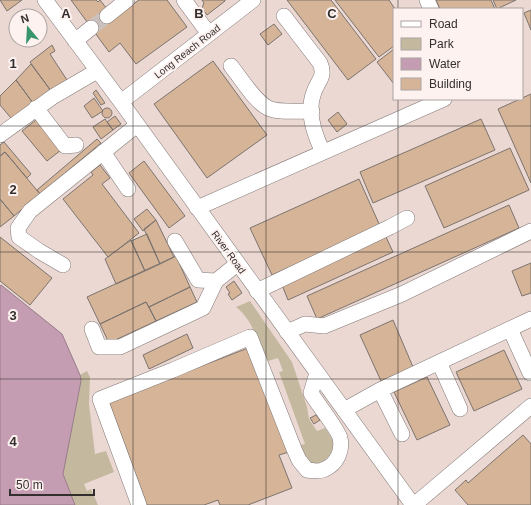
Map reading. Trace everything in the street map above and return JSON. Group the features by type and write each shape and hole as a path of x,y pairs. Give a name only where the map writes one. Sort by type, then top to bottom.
{"street":[{"name":"River Road","path":"45,0 121,102 413,505"},
{"path":"107,16 128,0"},
{"path":"184,0 209,34"},
{"name":"Long Reach Road","path":"121,102 253,0"},
{"path":"284,16 320,63 323,71 321,80 314,92 311,120 317,140 323,152"},
{"path":"75,41 91,28"},
{"path":"232,66 258,100 269,108 278,111 312,111"},
{"path":"0,135 54,96 97,71"},
{"path":"197,208 441,100"},
{"path":"36,108 65,146 76,145"},
{"path":"63,265 19,237 18,228 30,211 137,125"},
{"path":"103,152 128,189"},
{"path":"257,291 407,218"},
{"path":"287,332 305,324 324,326 402,294 531,231"},
{"path":"175,241 198,280 216,281"},
{"path":"92,329 99,347 120,347 203,308 216,281 237,264"},
{"path":"344,410 380,390 531,319"},
{"path":"510,329 530,373"},
{"path":"139,505 100,399 250,337 294,449 307,470 325,470 334,463 340,453 340,437 311,394 317,372"},
{"path":"439,362 460,409"},
{"path":"380,390 402,434"},
{"path":"413,505 531,406"}],"shaded area":[{"path":"0,0 531,0 531,505 75,505 62,334 0,286"}],"green space":[{"path":"1,285 62,334 80,375 87,371 90,377 89,404 95,454 106,451 114,472 84,484 87,491 91,489 98,505 62,505 0,286"},
{"path":"250,301 292,362 307,407 309,419 317,431 325,428 332,439 332,451 329,456 319,463 314,464 309,462 304,457 300,445 305,444 279,372 283,371 278,358 265,362 251,325 242,312 236,307"}],"water":[{"path":"1,285 62,334 80,375 81,381 63,474 75,505 0,505"}],"building":[{"path":"0,0 22,0 11,8 8,8 7,11"},
{"path":"71,0 96,0 98,2 100,0 107,9 110,21 139,0 167,0 187,27 136,64 120,43 109,52"},
{"path":"202,0 225,1 207,15 202,8 204,3"},
{"path":"287,0 331,0 376,59 348,80"},
{"path":"335,0 389,0 394,8 393,8 393,47 379,57"},
{"path":"436,0 491,0 495,8 440,8"},
{"path":"493,0 516,0 499,8 497,8"},
{"path":"531,10 531,30 524,13"},
{"path":"274,24 282,34 268,45 260,34"},
{"path":"52,45 55,51 50,54 67,80 51,91 30,62"},
{"path":"393,50 393,83 377,62"},
{"path":"213,61 267,135 207,178 154,104"},
{"path":"31,64 51,91 33,103 16,80"},
{"path":"16,80 33,103 11,118 0,105 0,96"},
{"path":"96,90 105,103 101,105 93,93"},
{"path":"531,94 531,183 498,109 518,100 523,100 523,98"},
{"path":"94,98 103,111 92,118 84,106"},
{"path":"105,108 109,108 111,109 111,117 105,118 102,115 102,111"},
{"path":"338,112 347,124 337,132 328,120"},
{"path":"115,116 121,124 113,130 107,122"},
{"path":"105,119 113,130 101,139 93,127"},
{"path":"481,119 495,150 373,203 360,172"},
{"path":"36,120 61,150 47,161 22,131"},
{"path":"97,139 101,143 40,194 37,190"},
{"path":"4,142 31,174 27,178 5,152 0,156 0,145"},
{"path":"510,148 529,190 444,228 425,186"},
{"path":"5,152 40,194 14,216 0,199 0,156"},
{"path":"144,161 185,216 169,228 129,173"},
{"path":"100,165 110,178 102,184 139,233 108,257 63,199 93,175 91,172"},
{"path":"359,179 380,226 272,275 250,228"},
{"path":"0,199 14,216 0,227"},
{"path":"509,205 519,228 317,319 307,296"},
{"path":"147,209 156,220 143,231 134,219"},
{"path":"156,220 174,257 160,264 144,229"},
{"path":"147,234 160,264 145,271 131,241"},
{"path":"0,237 52,278 30,305 0,281"},
{"path":"386,237 393,252 288,300 282,285"},
{"path":"131,240 145,271 116,284 105,259"},
{"path":"176,256 190,287 149,307 146,302 100,324 87,297"},
{"path":"531,263 531,293 522,296 512,271"},
{"path":"234,281 242,293 232,300 226,287"},
{"path":"190,287 197,302 156,321 149,307"},
{"path":"146,302 156,321 109,343 100,324"},
{"path":"393,320 413,367 381,381 360,335"},
{"path":"187,334 193,348 149,369 143,355"},
{"path":"248,348 289,452 279,455 292,488 248,505 220,505 218,500 204,505 147,505 109,402"},
{"path":"504,350 522,389 474,411 456,372"},
{"path":"427,377 450,425 417,440 394,392"},
{"path":"316,415 320,420 314,424 310,418"},
{"path":"523,435 531,444 531,505 468,505 455,490 466,480 468,483"}],"tunnel":[{"path":"91,28 107,16"}]}
